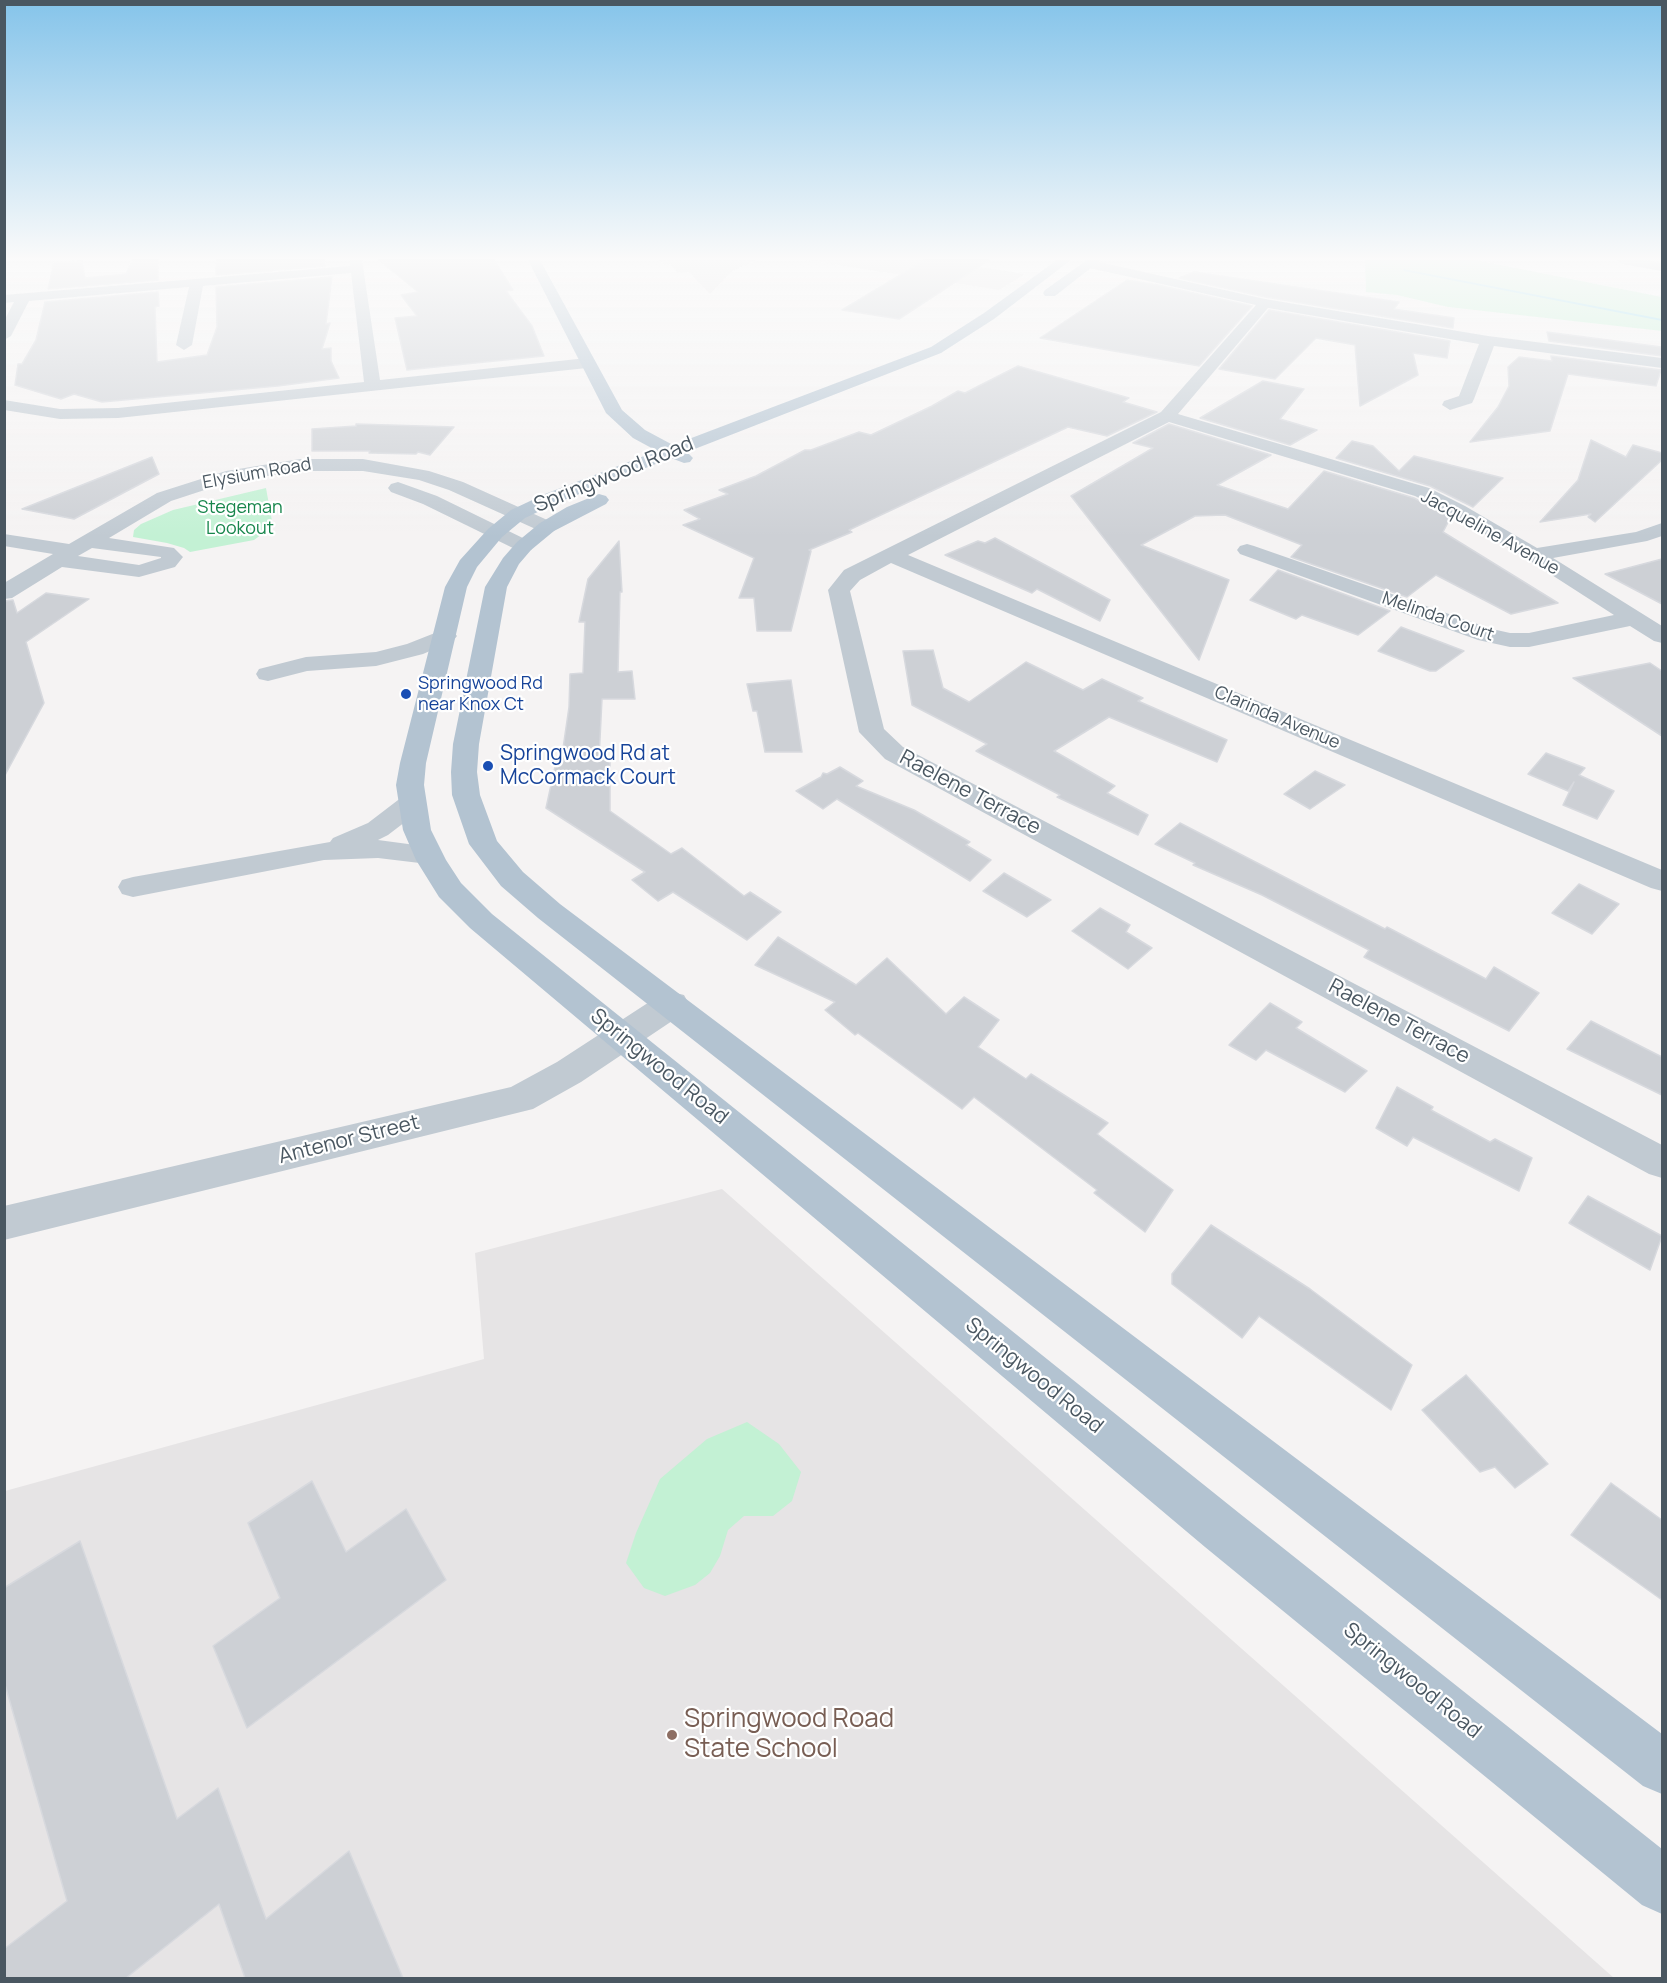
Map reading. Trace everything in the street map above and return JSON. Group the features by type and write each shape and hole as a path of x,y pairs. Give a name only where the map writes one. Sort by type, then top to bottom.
{"main road":[{"path":"582,353 615,413 673,456"},
{"name":"Springwood Road","path":"929,353 720,434 673,456 552,498 521,530 468,565 456,587 413,763 410,784 417,830 428,855 450,890 481,921 1222,1530 1662,1885"},
{"path":"615,413 614,425 621,436 673,456"},
{"path":"673,456 687,437 720,434"},
{"name":"Springwood Road","path":"521,530 510,562 496,587 466,744 464,772 466,795 483,843 512,879 549,911 1662,1767"}],"street":[{"path":"369,353 373,387"},
{"name":"Raelene Terrace","path":"1222,353 1167,417 852,575 839,590 872,732 894,753 1662,1163"},
{"path":"1450,405 1466,399 1484,353"},
{"path":"1579,353 1662,363"},
{"path":"4,405 60,414 118,414 587,363"},
{"name":"Jacqueline Avenue","path":"1167,417 1422,492 1458,510 1534,555 1662,636"},
{"name":"Elysium Road","path":"4,593 148,505 191,486 267,469 332,463 363,465 422,475 456,486 521,530"},
{"name":"Elysium Road","path":"110,527 159,507 224,490 317,478 376,483 401,489 521,530"},
{"path":"1534,555 1640,537 1662,529"},
{"path":"4,540 73,551"},
{"name":"Melinda Court","path":"1247,550 1486,634 1510,640 1529,640 1634,618"},
{"name":"Clarinda Avenue","path":"892,556 1662,881"},
{"path":"268,674 306,664 376,659 415,650 445,636"},
{"path":"376,659 413,667 433,681"},
{"path":"324,851 378,829 412,803"},
{"path":"133,887 324,851 378,849 428,855"},
{"name":"Antenor Street","path":"4,1223 520,1099 569,1072 672,1004"}],"shaded area":[{"name":"Springwood Road State School","path":"722,1189 1614,1978 5,1978 5,1491 484,1359 475,1253"}],"green space":[{"name":"Stegeman Lookout","path":"266,488 273,526 254,540 190,552 167,543 133,537 134,530 141,524 173,510"},
{"path":"747,1422 779,1444 801,1472 792,1501 773,1516 744,1516 728,1530 720,1556 710,1573 695,1585 665,1596 644,1588 626,1563 636,1533 660,1479 707,1439"}],"building":[{"path":"29,353 157,353 157,362 207,355 208,353 331,353 331,361 339,378 278,386 102,402 74,394 61,399 15,385 18,364 22,364"},
{"path":"403,353 543,353 544,356 407,370"},
{"path":"1123,353 1211,353 1199,366"},
{"path":"1233,353 1301,353 1275,379 1219,369"},
{"path":"1356,353 1448,353 1447,358 1413,353 1418,375 1360,406"},
{"path":"1636,353 1662,353 1662,356"},
{"path":"1551,356 1661,370 1656,386 1568,374 1550,431 1470,442 1498,407 1509,386 1508,367 1519,357 1552,361"},
{"path":"1018,366 1129,398 1123,402 1157,412 1107,436 1068,427 849,530 852,532 809,550 811,551 791,631 757,631 754,598 739,598 754,558 683,525 700,519 684,510 728,494 719,490 756,476 805,450 811,450 859,432 871,435 958,391 965,393"},
{"path":"1263,381 1304,389 1280,419 1317,430 1290,445 1200,418"},
{"path":"356,424 454,427 430,455 418,452 416,454 312,451 312,429 356,426"},
{"path":"1169,424 1271,455 1217,485 1288,509 1324,471 1414,498 1451,517 1443,532 1558,603 1511,614 1436,575 1407,597 1291,557 1302,545 1225,515 1195,516 1141,545 1229,580 1199,660 1071,496 1153,448 1133,443"},
{"path":"1591,440 1626,457 1633,445 1662,453 1662,460 1595,522 1588,517 1591,514 1540,522 1578,480"},
{"path":"1352,441 1373,446 1399,471 1414,456 1503,478 1473,507 1430,486 1336,458"},
{"path":"152,457 159,474 74,519 22,509"},
{"path":"995,538 1110,600 1100,621 1037,589 1032,593 945,555 978,541 985,543"},
{"path":"619,541 622,592 620,592 618,672 632,671 635,699 602,699 599,759 610,758 610,811 671,854 682,848 744,896 750,892 781,912 747,940 673,892 658,901 632,880 645,872 546,808 556,762 561,762 569,707 570,674 583,673 585,622 579,622 588,579"},
{"path":"1662,559 1662,604 1605,574"},
{"path":"1278,570 1390,611 1358,635 1302,615 1296,619 1250,600"},
{"path":"46,593 89,599 26,642 44,703 4,777 4,601 13,600 17,613"},
{"path":"1401,627 1464,651 1436,671 1430,671 1378,651"},
{"path":"933,650 943,688 969,702 1026,662 1083,690 1102,679 1143,698 1138,701 1227,740 1217,762 1109,717 1054,751 1115,786 1107,793 1148,815 1138,835 1057,797 1060,795 976,751 987,744 912,705 903,651"},
{"path":"1650,663 1662,671 1662,736 1573,678"},
{"path":"791,680 802,752 765,752 757,711 753,711 747,684"},
{"path":"1546,753 1585,768 1579,775 1614,791 1597,819 1563,805 1574,782 1568,791 1528,774"},
{"path":"840,767 863,781 856,786 914,810 970,842 966,845 991,860 970,881 837,799 823,809 796,791 821,777 823,773 827,774"},
{"path":"1315,771 1345,785 1310,809 1284,794"},
{"path":"1180,823 1486,979 1494,967 1539,993 1509,1031 1364,957 1369,950 1262,895 1193,865 1195,863 1155,844"},
{"path":"1004,873 1051,900 1027,917 983,891"},
{"path":"1579,884 1619,904 1592,934 1552,913"},
{"path":"1100,908 1130,925 1126,932 1152,948 1128,969 1072,931"},
{"path":"778,937 856,985 887,958 946,1014 964,997 999,1020 978,1047 1026,1079 1031,1074 1108,1123 1097,1134 1173,1190 1145,1232 1094,1193 1097,1190 974,1097 962,1109 858,1033 855,1035 825,1010 835,1002 755,965"},
{"path":"1270,1003 1302,1022 1296,1028 1367,1071 1345,1092 1266,1050 1256,1060 1229,1045"},
{"path":"1591,1021 1662,1057 1662,1095 1567,1049"},
{"path":"1397,1087 1433,1107 1431,1110 1490,1142 1495,1139 1532,1158 1519,1191 1413,1137 1407,1146 1376,1128"},
{"path":"1588,1196 1662,1236 1650,1270 1569,1223"},
{"path":"1211,1225 1310,1289 1412,1365 1391,1410 1259,1316 1242,1338 1172,1284 1172,1274"},
{"path":"1466,1375 1548,1464 1515,1488 1495,1467 1480,1472 1422,1410"},
{"path":"312,1481 346,1552 406,1509 446,1580 247,1728 213,1646 280,1598 248,1523"},
{"path":"1611,1483 1662,1520 1662,1600 1571,1535"},
{"path":"80,1541 177,1819 218,1788 266,1919 349,1851 403,1978 245,1978 219,1904 126,1978 4,1978 4,1949 67,1901 4,1681 4,1588"}],"place":[{"name":"Springwood Rd near Knox Ct","path":"406,694"},
{"name":"Springwood Rd at McCormack Court","path":"488,766"},
{"name":"Springwood Road State School","path":"672,1735"}]}
